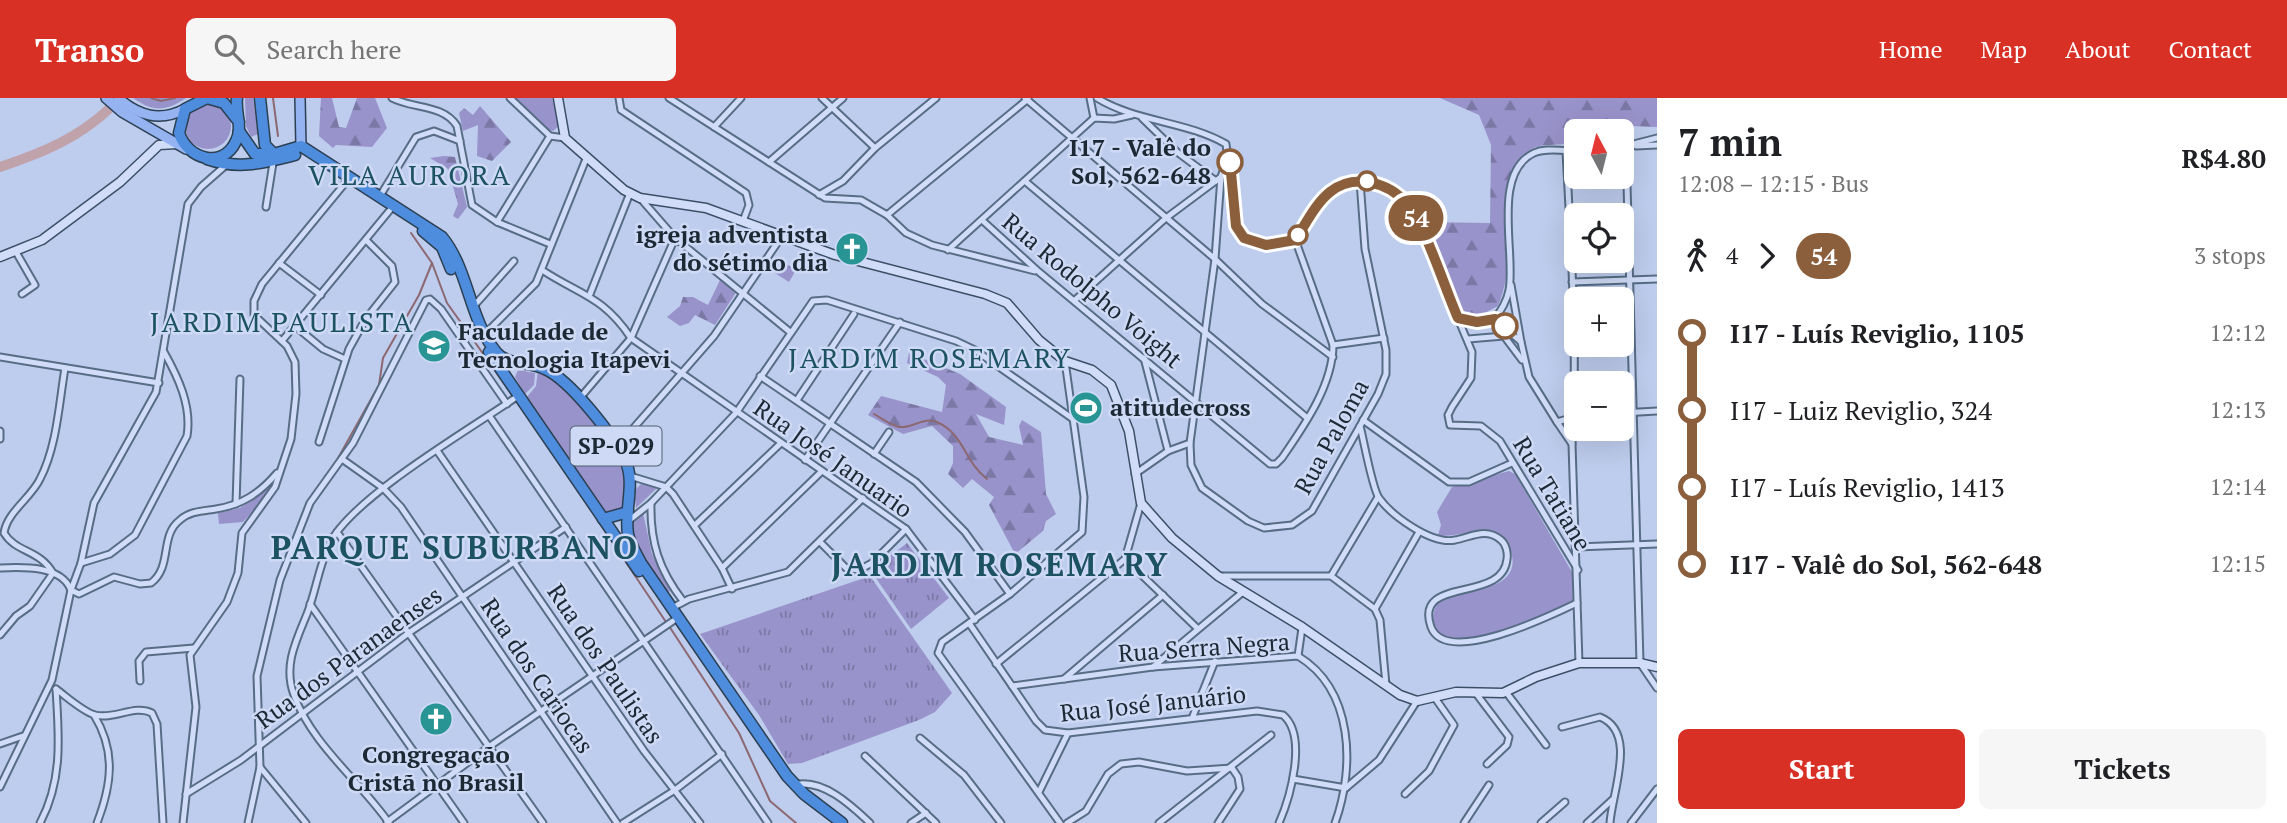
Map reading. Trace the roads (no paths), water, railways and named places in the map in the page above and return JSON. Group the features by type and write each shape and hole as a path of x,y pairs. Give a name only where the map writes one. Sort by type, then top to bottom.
{"highway":[{"path":"274,158 251,152 224,103 207,98 186,109 179,125 182,146 207,159 226,165 274,158 300,150"},
{"path":"207,159 225,154 237,141 237,98"},
{"path":"260,98 265,145 274,158"},
{"name":"SP-029","path":"300,150 430,235 442,247 472,322 672,622 786,783 831,823"},
{"name":"SP-029","path":"300,150 380,196 442,237 453,254 485,334 500,357 534,365 563,380 580,398 627,463 627,517 631,544 794,785 842,823"},
{"path":"517,391 514,369 534,365"},
{"path":"603,519 627,517"}],"main road":[{"path":"106,98 127,115 182,146"},
{"path":"118,98 137,110 157,117 186,109"},
{"path":"300,98 300,150"}],"street":[{"path":"392,98 413,107 447,115 457,126 472,205 497,222 550,244"},
{"path":"510,98 550,136 565,138"},
{"path":"558,98 565,138 586,159 630,193 640,198 706,208 835,255 998,298 1013,310 1039,340 1065,361 1093,370 1111,385 1129,431 1141,503 1125,559 996,664"},
{"path":"619,98 621,110 746,193 749,205 743,221"},
{"path":"669,98 819,195 835,201 861,200 887,215 918,240 1039,272"},
{"path":"714,127 741,98"},
{"path":"822,98 875,148"},
{"path":"769,162 843,98"},
{"path":"819,195 843,181 875,148 936,98"},
{"path":"1090,98 1094,118"},
{"path":"1097,98 1136,115 1222,141 1229,153 1239,234 1253,242 1266,245 1295,240 1320,201 1346,183 1360,181 1365,249 1384,338 1333,345"},
{"path":"887,215 1027,99 1071,140 1215,259 1262,304 1333,358"},
{"path":"948,250 1094,118 1114,120 1136,115"},
{"path":"1136,115 1177,152 1218,179"},
{"path":"380,196 416,137 434,131 460,141"},
{"path":"497,222 550,136"},
{"path":"1634,144 1657,138"},
{"path":"0,257 42,240 120,182 159,145 182,146"},
{"path":"1634,146 1657,145"},
{"path":"1523,362 1510,282 1508,201 1516,173 1522,163 1537,152 1564,152"},
{"path":"1135,474 1168,451 1190,443 1215,259 1218,179 1229,153"},
{"path":"266,207 274,158"},
{"path":"485,334 527,295 542,270 550,244 586,159"},
{"path":"0,788 52,680 71,590 81,563 94,503 152,401 159,383 188,204 201,187 226,165"},
{"path":"1075,300 1166,218 1218,179"},
{"path":"1026,181 1307,417 1322,389 1333,358 1333,345 1295,240"},
{"name":"Rua Tatiane","path":"1360,181 1390,190 1408,205 1468,339 1474,361 1471,378 1452,407 1448,421 1455,428 1474,425 1488,429 1500,441 1578,570"},
{"path":"183,823 196,707 189,661 194,648 227,602 238,573 242,533 275,486 289,448 296,394 295,362 282,341 258,321 253,309 256,293 346,182"},
{"path":"1568,189 1574,371"},
{"path":"1626,189 1632,371"},
{"path":"590,294 630,193"},
{"path":"640,198 675,238 790,332"},
{"path":"282,341 390,210"},
{"name":"Rua Rodolpho Voight","path":"983,221 1039,272 1197,402 1257,457 1276,464 1307,417"},
{"path":"617,447 682,374 743,295 782,236"},
{"path":"580,398 631,338 675,238"},
{"path":"319,442 345,359 365,320 395,282 391,266 366,240"},
{"path":"16,252 35,285 22,294"},
{"path":"473,307 514,261"},
{"path":"279,263 321,295"},
{"name":"Rua José Januario","path":"542,270 568,286 590,294 610,310 631,338 906,529 972,621"},
{"path":"1572,282 1657,279"},
{"path":"1458,318 1477,322 1495,319 1505,303 1510,282"},
{"path":"248,823 260,766 257,676 277,591 306,510 342,459 379,398 426,300 430,299 441,309 507,404"},
{"path":"627,517 651,502 736,413 808,306 820,300 900,322 975,350 1073,419"},
{"path":"797,400 854,314"},
{"path":"1495,319 1521,342"},
{"path":"804,460 900,322"},
{"path":"295,326 323,349 345,359"},
{"path":"1468,339 1504,336 1523,362 1536,389 1572,444"},
{"name":"Rua Paloma","path":"1190,443 1191,465 1202,488 1248,521 1264,528 1292,525 1312,511 1362,423 1385,374 1388,358 1384,338"},
{"path":"81,563 110,554 135,535 187,436 189,424 185,399 164,352"},
{"path":"0,357 159,383"},
{"path":"1144,358 1168,451"},
{"path":"1060,823 939,656 942,642 1010,594 1082,532 1084,498 1065,361"},
{"path":"52,573 43,558 11,543 4,533 10,517 39,481 47,461 65,368"},
{"path":"760,376 916,482 939,503 1010,594"},
{"path":"236,504 240,379"},
{"path":"517,391 507,404 490,417 383,488 337,532 327,549 290,658 292,690 303,713 331,753 388,822 490,746 672,622"},
{"path":"1634,412 1657,411"},
{"path":"490,417 768,823"},
{"path":"1558,422 1564,420"},
{"path":"1362,423 1449,482 1469,482 1512,463"},
{"path":"1362,423 1378,497 1419,532 1454,541 1472,534 1489,534 1500,540 1506,550 1507,564 1496,579 1484,586 1443,595 1432,605 1429,613 1432,630 1446,641 1471,642 1500,634 1577,603"},
{"path":"0,431 0,439"},
{"path":"874,454 889,432"},
{"path":"1572,441 1579,663"},
{"path":"1634,441 1640,663 1657,688"},
{"path":"695,525 781,443"},
{"name":"Rua dos Paulistas","path":"439,452 644,751 700,823"},
{"name":"Rua dos Cariocas","path":"342,459 383,488 401,507 617,823"},
{"path":"722,568 822,471"},
{"path":"0,568 26,567 52,573 67,581 71,590 79,594 114,577 140,584 151,583 163,568 170,532 178,521 202,510 236,504 257,492 278,472"},
{"path":"629,476 666,486 695,525 732,589"},
{"path":"1331,576 1378,497"},
{"path":"672,608 683,601 788,572 863,498"},
{"path":"651,502 655,554 683,601"},
{"path":"1141,503 1172,538 1218,576 1302,627 1387,687 1417,701 1475,692 1506,692 1536,677 1579,663 1640,663 1657,667"},
{"name":"Rua dos Paranaenses","path":"186,794 260,746 410,632 566,527"},
{"path":"820,542 846,568 859,570 872,563 906,529"},
{"path":"337,532 543,823"},
{"path":"1376,609 1419,532"},
{"path":"1558,538 1566,541 1576,535"},
{"path":"1576,547 1657,544"},
{"path":"1125,559 1197,628"},
{"path":"0,635 16,616 30,606 52,573"},
{"path":"1218,576 1331,576 1376,609 1380,620 1387,687"},
{"path":"1153,667 1244,591"},
{"path":"1064,679 1163,595"},
{"path":"310,604 464,823"},
{"name":"Rua José Januário","path":"972,621 996,664 1045,730 1068,733 1194,716 1269,711 1283,715 1293,733 1293,779 1279,823"},
{"path":"1298,656 1302,627"},
{"path":"140,681 139,661 146,652 194,648"},
{"name":"Rua Serra Negra","path":"1012,686 1153,667 1298,656 1321,674 1338,705 1345,732 1346,788 1335,823"},
{"path":"1194,716 1215,661"},
{"path":"40,823 51,802 58,774 56,689 52,680"},
{"path":"56,689 94,715 109,746 111,769 97,823"},
{"path":"1475,692 1508,737 1507,745 1487,764"},
{"path":"1506,692 1546,745"},
{"path":"1405,794 1429,771 1454,725 1435,698"},
{"path":"1293,779 1346,788 1379,760 1417,701"},
{"path":"94,715 146,710 155,719 163,823"},
{"path":"1562,727 1600,717 1614,724 1622,749 1610,823"},
{"path":"1039,792 1068,733"},
{"path":"1159,823 1271,735"},
{"path":"0,744 24,736"},
{"path":"920,738 964,775 1001,823"},
{"path":"623,823 675,790 722,754"},
{"path":"865,756 936,823"},
{"path":"1067,823 1086,811 1108,774 1121,764 1139,762 1187,771 1232,768"},
{"path":"1347,764 1360,775"},
{"path":"260,766 306,823"},
{"path":"1218,823 1240,789 1238,777 1232,768"},
{"path":"794,785 807,783 821,787 870,823"},
{"path":"1464,823 1489,785"},
{"path":"1631,823 1657,789"},
{"path":"1587,823 1612,800"},
{"path":"1541,823 1565,802"},
{"path":"911,823 926,813"}],"waterway":[{"path":"151,98 161,101 175,98"},
{"path":"273,98 278,136"},
{"path":"0,167 73,136 111,107"},
{"path":"411,233 432,263 447,303 511,393"},
{"path":"337,460 379,385 383,358 419,295 432,263"},
{"path":"874,414 900,427 929,421 946,427 987,479"},
{"path":"587,504 666,622"},
{"path":"669,626 739,733 770,801 796,823"}],"place":[{"name":"I17 - Valê do Sol, 562-648","path":"1230,162"},
{"name":"igreja adventista do sétimo dia","path":"852,249"},
{"name":"Faculdade de Tecnologia Itapevi","path":"434,346"},
{"name":"atitudecross","path":"1086,408"},
{"name":"Congregação Cristã no Brasil","path":"436,719"}],"district":[{"name":"VILA AURORA","path":"410,175"},
{"name":"JARDIM PAULISTA","path":"282,322"},
{"name":"JARDIM ROSEMARY","path":"930,358"},
{"name":"PARQUE SUBURBANO","path":"455,548"},
{"name":"JARDIM ROSEMARY","path":"1000,565"}]}
